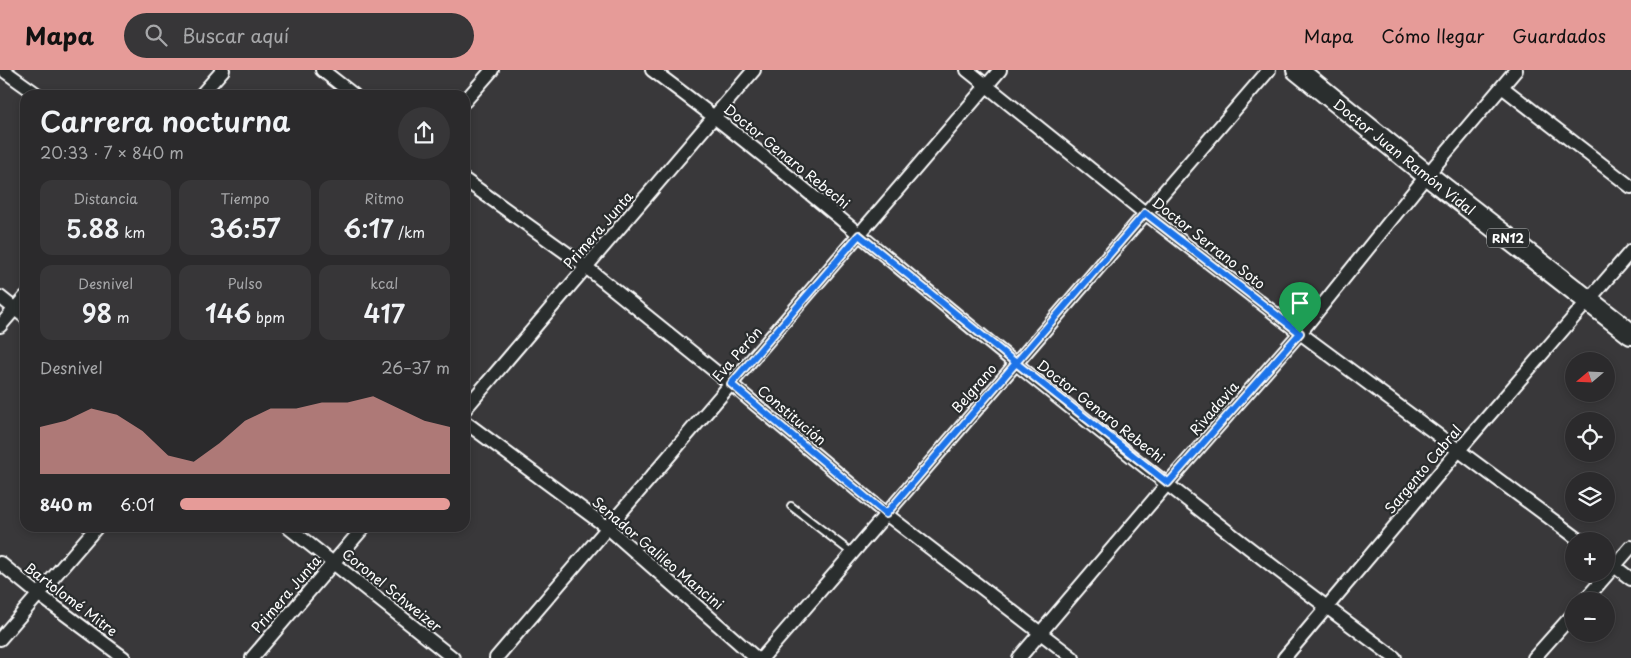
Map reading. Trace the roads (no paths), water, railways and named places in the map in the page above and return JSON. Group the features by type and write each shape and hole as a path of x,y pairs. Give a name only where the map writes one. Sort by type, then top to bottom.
{"highway":[{"name":"Doctor Juan Ramón Vidal","path":"1297,70 1427,175 1631,334"}],"street":[{"path":"3,70 31,90"},
{"path":"205,90 223,70"},
{"path":"322,70 348,90"},
{"path":"470,95 492,70"},
{"name":"Doctor Genaro Rebechi","path":"652,70 715,116 1016,363 1326,607 1395,658"},
{"name":"Primera Junta","path":"470,402 754,70"},
{"name":"Doctor Serrano Soto","path":"967,70 1145,213 1300,333 1569,532"},
{"name":"Eva Perón","path":"496,658 1000,70"},
{"name":"Belgrano","path":"762,658 1269,70"},
{"name":"Rivadavia","path":"1019,658 1168,483 1300,333 1427,175 1516,70"},
{"path":"1502,87 1631,187"},
{"name":"Constitución","path":"470,184 586,267 731,384 886,514 1073,658"},
{"name":"Sargento Cabral","path":"1284,658 1459,450 1631,251"},
{"path":"0,297 20,313 0,326"},
{"name":"Senador Galileo Mancini","path":"470,426 608,528 756,658"},
{"path":"0,639 92,532"},
{"name":"Coronel Schweizer","path":"294,532 453,658"},
{"name":"Primera Junta","path":"252,658 360,532"},
{"path":"1615,560 1631,548"},
{"name":"Bartolomé Mitre","path":"0,563 124,658"},
{"path":"1615,566 1631,579"},
{"path":"1534,658 1565,623"}],"lane":[{"path":"791,506 852,553"}]}
